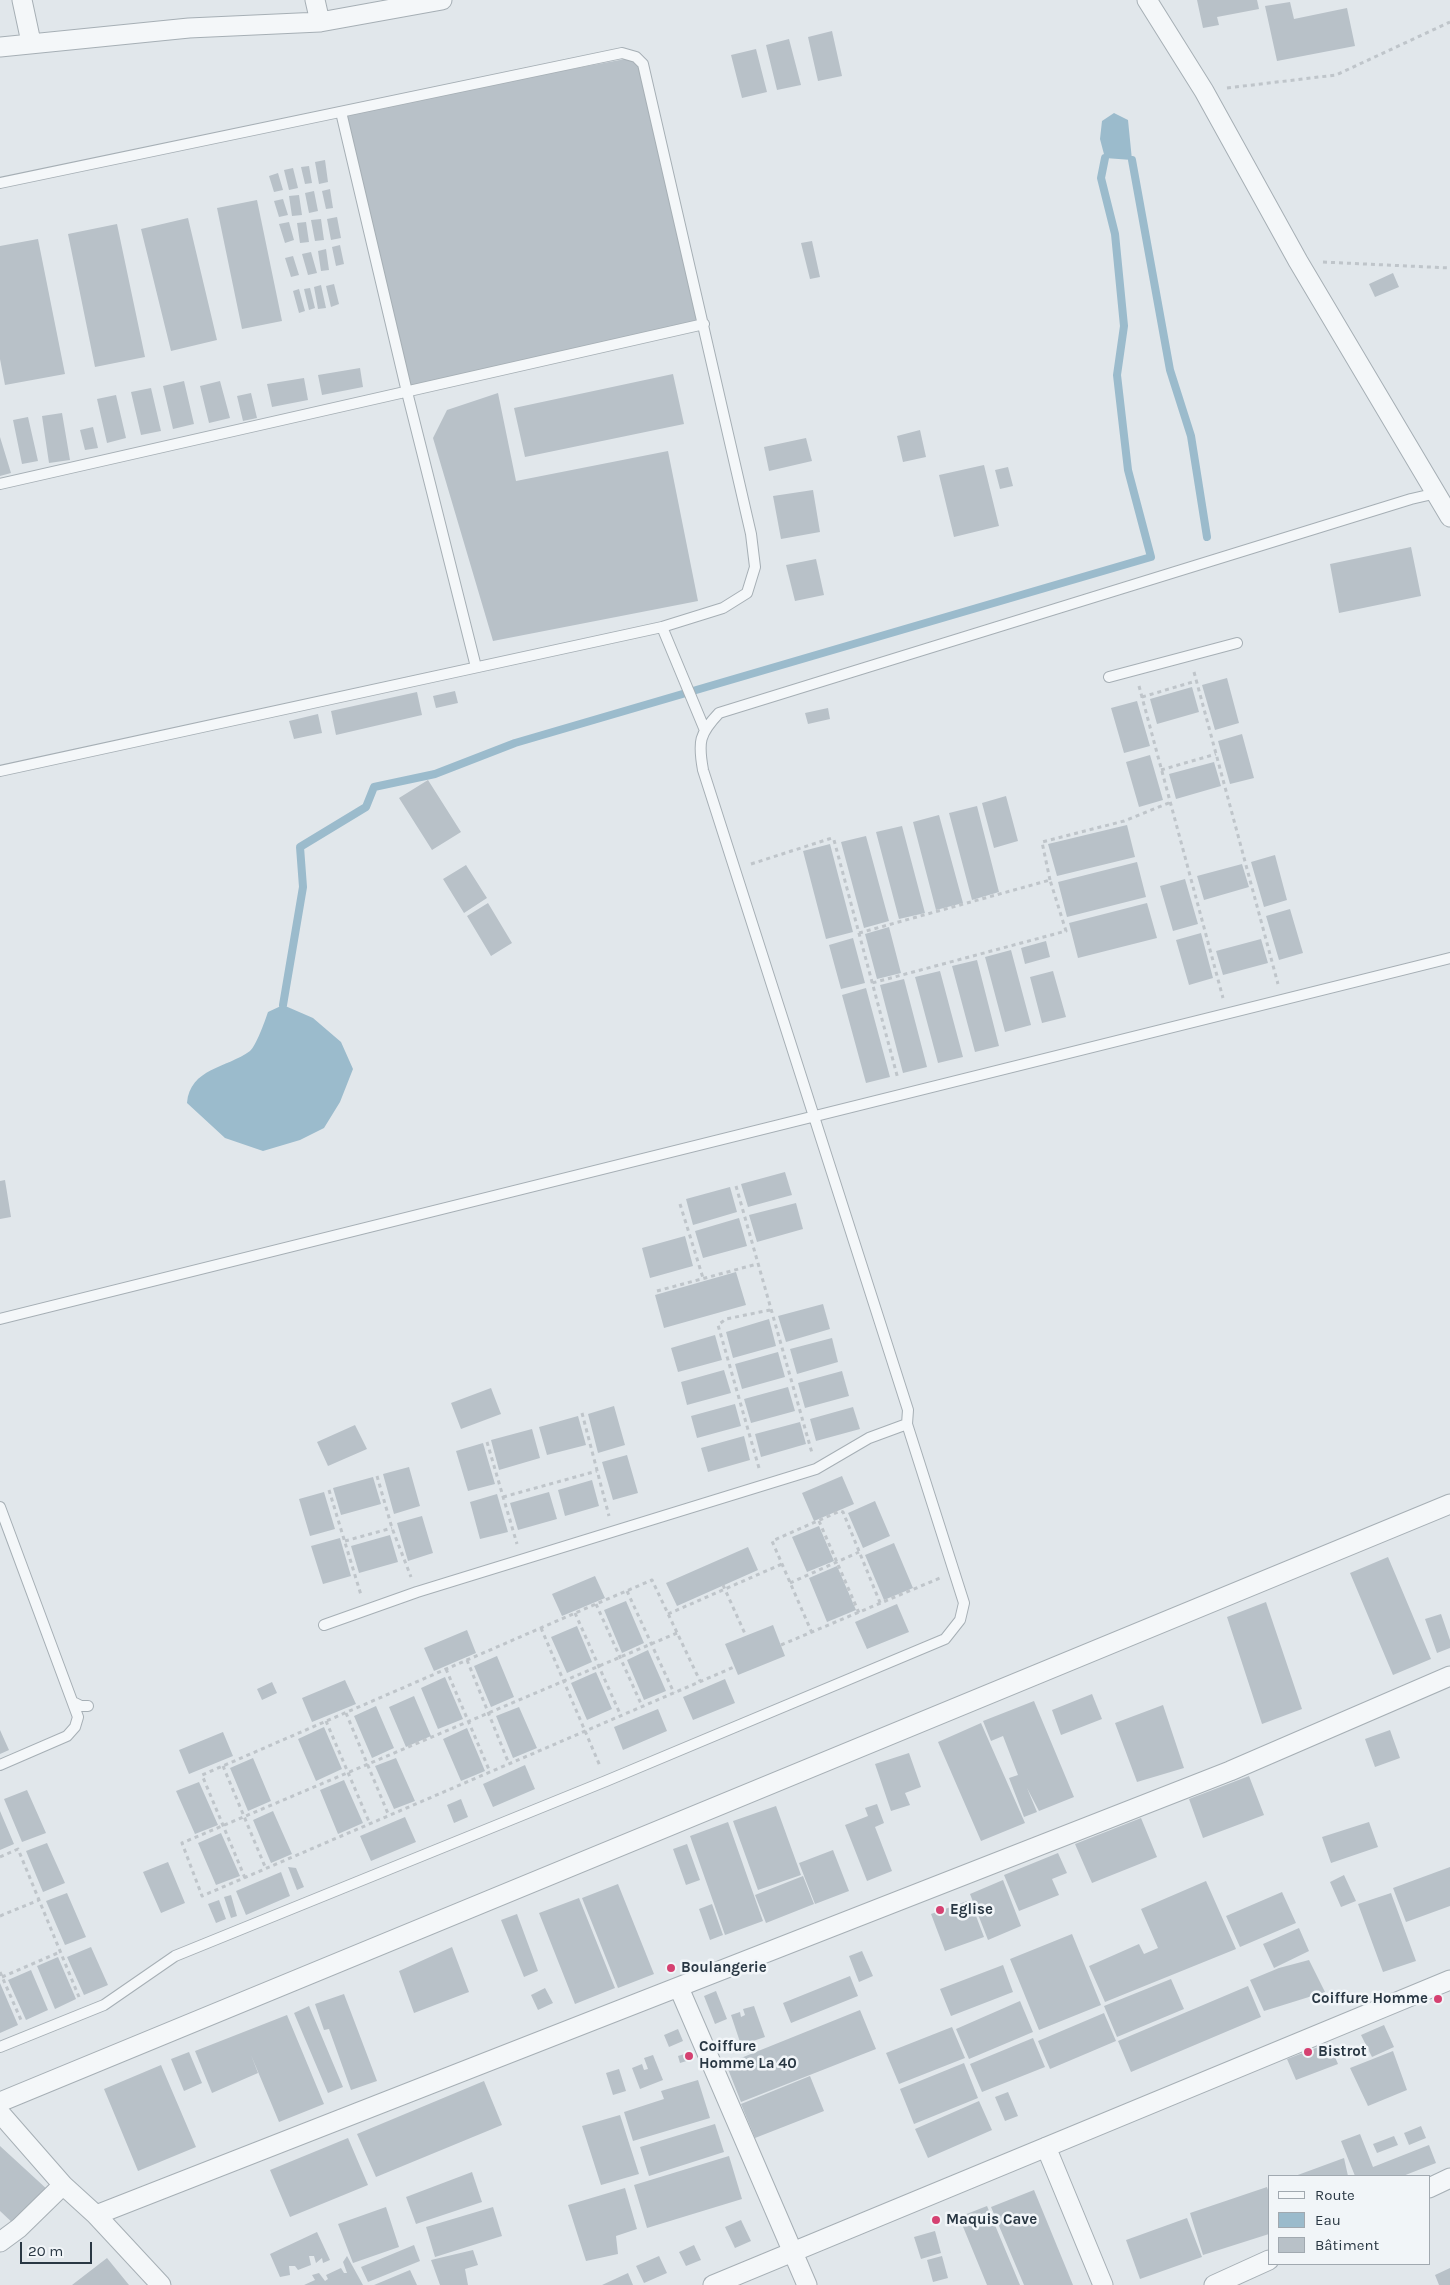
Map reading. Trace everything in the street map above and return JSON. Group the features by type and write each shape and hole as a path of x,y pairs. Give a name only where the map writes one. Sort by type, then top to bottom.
{"street":[{"path":"22,0 31,42"},
{"path":"315,0 320,22"},
{"path":"0,47 31,42 189,28 320,22 442,0"},
{"path":"1147,0 1204,91 1298,261 1450,517"},
{"path":"0,2102 1450,1504"},
{"path":"96,2215 1230,1771 1450,1676"},
{"path":"713,2285 1450,1980"},
{"path":"679,1988 808,2285"},
{"path":"0,2113 63,2185 96,2215 161,2285"},
{"path":"1046,2148 1102,2285"},
{"path":"1430,2188 1450,2178"},
{"path":"0,2242 20,2228 63,2185"},
{"path":"1214,2285 1268,2260"}],"lane":[{"path":"0,183 622,53 636,56 643,64 704,324 751,534 755,567 747,593 723,608 662,627 0,771"},
{"path":"341,112 407,392 476,667"},
{"path":"0,484 704,324"},
{"path":"0,2047 104,2005 176,1956 606,1781 945,1638 960,1620 964,1603 907,1424 908,1410 703,770 699,750 704,728 719,713 1411,499 1437,493"},
{"path":"662,627 704,728"},
{"path":"1109,677 1237,643"},
{"path":"0,1319 1450,958"},
{"path":"324,1625 416,1592 816,1469 868,1438 907,1424"},
{"path":"0,1507 78,1717 75,1726 67,1736 0,1765"},
{"path":"74,1702 81,1706 88,1706"}],"path":[{"path":"1204,91 1336,74 1450,22"},
{"path":"1298,261 1450,268"},
{"path":"1190,656 1282,999"},
{"path":"1134,671 1228,1013"},
{"path":"1142,697 1196,681"},
{"path":"1162,770 1216,754"},
{"path":"872,983 1065,933 1050,880 1042,842 1124,821 1170,802"},
{"path":"734,869 833,838 902,1094"},
{"path":"859,933 1050,880"},
{"path":"736,1186 816,1469"},
{"path":"680,1204 703,1278"},
{"path":"658,1290 757,1264"},
{"path":"764,1485 718,1325 726,1319 770,1310"},
{"path":"582,1413 613,1531"},
{"path":"487,1442 522,1559"},
{"path":"503,1497 597,1471"},
{"path":"378,1476 392,1528 416,1592"},
{"path":"328,1490 366,1610"},
{"path":"812,1632 772,1541 819,1521 842,1512 881,1604"},
{"path":"819,1521 859,1613"},
{"path":"344,1542 392,1528"},
{"path":"790,1583 859,1552"},
{"path":"668,1614 782,1564"},
{"path":"781,1645 955,1572"},
{"path":"245,1878 202,1775 575,1613 652,1580 700,1681"},
{"path":"724,1588 746,1636"},
{"path":"627,1591 674,1693"},
{"path":"596,1604 642,1706"},
{"path":"575,1613 621,1716"},
{"path":"541,1628 606,1781"},
{"path":"677,1633 182,1843 202,1896 734,1667"},
{"path":"467,1660 509,1764"},
{"path":"446,1669 490,1772"},
{"path":"346,1713 389,1816"},
{"path":"326,1722 370,1824"},
{"path":"223,1766 266,1869"},
{"path":"0,1857 18,1850 86,2013"},
{"path":"0,1916 40,1900"},
{"path":"2,1976 60,1952"},
{"path":"0,1972 28,2037"}],"water":[{"path":"1114,113 1128,120 1132,160 1105,158 1100,139 1102,121"},
{"path":"283,1005 313,1018 341,1042 353,1069 340,1102 324,1128 300,1140 263,1151 225,1138 187,1103 195,1082 211,1070 250,1051 258,1039 268,1012"}],"building":[{"path":"1197,0 1257,0 1259,9 1217,17 1219,25 1203,28"},
{"path":"1290,2 1294,19 1347,8 1355,46 1277,61 1265,6"},
{"path":"832,31 842,76 818,81 808,37"},
{"path":"789,39 801,85 777,90 766,45"},
{"path":"756,49 767,92 742,98 731,55"},
{"path":"636,57 704,324 407,392 341,112"},
{"path":"325,160 328,182 319,184 315,162"},
{"path":"309,166 312,183 305,184 301,167"},
{"path":"293,168 298,188 289,190 284,170"},
{"path":"278,173 283,190 274,192 269,176"},
{"path":"330,189 333,208 326,209 322,191"},
{"path":"314,191 318,211 309,213 305,193"},
{"path":"299,195 302,215 292,216 289,196"},
{"path":"283,199 288,215 279,217 274,201"},
{"path":"257,200 282,321 242,329 217,208"},
{"path":"337,217 341,238 331,240 327,219"},
{"path":"188,218 217,340 171,351 141,229"},
{"path":"321,219 324,240 315,241 311,220"},
{"path":"289,222 294,240 285,243 279,224"},
{"path":"306,222 309,242 300,243 297,223"},
{"path":"117,224 145,357 95,367 68,234"},
{"path":"38,239 65,374 5,385 0,359 0,246"},
{"path":"812,241 820,277 810,279 801,243"},
{"path":"340,245 344,264 336,266 332,247"},
{"path":"326,249 329,270 321,271 318,251"},
{"path":"311,252 317,273 308,275 302,254"},
{"path":"293,256 299,275 291,277 285,258"},
{"path":"1393,273 1399,287 1375,297 1369,284"},
{"path":"334,284 339,304 331,307 326,286"},
{"path":"321,285 326,308 318,309 314,287"},
{"path":"310,288 315,308 309,310 304,289"},
{"path":"299,289 305,311 299,313 293,291"},
{"path":"360,368 363,387 322,395 318,375"},
{"path":"673,374 684,424 525,457 514,408"},
{"path":"304,378 308,400 272,407 267,384"},
{"path":"184,381 194,424 173,429 163,386"},
{"path":"220,381 230,418 209,423 200,386"},
{"path":"151,388 161,431 141,435 131,392"},
{"path":"251,393 257,418 243,421 237,396"},
{"path":"498,393 516,481 668,451 698,601 493,641 433,438 447,410"},
{"path":"116,395 126,438 107,443 97,399"},
{"path":"62,413 70,460 49,463 42,416"},
{"path":"28,417 38,461 22,464 13,420"},
{"path":"93,427 98,448 85,450 80,430"},
{"path":"920,430 926,457 903,462 897,436"},
{"path":"0,437 11,473 0,476"},
{"path":"806,438 812,461 769,471 764,447"},
{"path":"984,465 999,526 954,537 939,475"},
{"path":"1008,467 1013,486 1000,489 995,470"},
{"path":"813,490 820,532 781,539 773,496"},
{"path":"1411,547 1421,596 1339,613 1330,564"},
{"path":"816,559 824,595 795,601 786,565"},
{"path":"1227,678 1239,723 1215,730 1202,685"},
{"path":"1192,687 1199,712 1157,724 1150,699"},
{"path":"455,691 458,703 436,708 433,696"},
{"path":"417,692 422,715 336,735 331,711"},
{"path":"1137,701 1150,746 1124,753 1111,708"},
{"path":"828,708 830,719 808,724 805,713"},
{"path":"318,714 322,733 294,739 289,721"},
{"path":"1242,734 1254,778 1230,784 1218,741"},
{"path":"1150,755 1163,800 1139,807 1126,762"},
{"path":"1214,762 1221,786 1176,799 1169,774"},
{"path":"428,780 461,832 432,850 399,798"},
{"path":"1006,796 1018,841 994,848 982,803"},
{"path":"977,806 999,892 972,900 949,813"},
{"path":"939,815 963,903 936,910 913,822"},
{"path":"1127,825 1135,857 1057,876 1048,844"},
{"path":"902,826 925,913 899,919 876,832"},
{"path":"866,836 889,921 864,928 841,842"},
{"path":"830,844 853,932 826,939 803,851"},
{"path":"1275,855 1287,900 1264,907 1251,862"},
{"path":"1137,862 1146,897 1067,917 1058,882"},
{"path":"1242,864 1249,887 1204,900 1197,876"},
{"path":"466,865 487,898 464,913 443,879"},
{"path":"1185,879 1198,924 1173,931 1160,886"},
{"path":"488,903 512,943 491,956 467,916"},
{"path":"1147,903 1157,938 1078,958 1069,923"},
{"path":"1290,909 1303,953 1279,960 1266,916"},
{"path":"889,927 901,973 877,979 865,934"},
{"path":"1201,933 1213,978 1189,985 1176,940"},
{"path":"853,938 865,983 841,989 829,945"},
{"path":"1261,939 1268,963 1223,975 1216,951"},
{"path":"1046,941 1050,957 1025,964 1021,948"},
{"path":"1011,950 1031,1025 1005,1032 985,957"},
{"path":"977,960 999,1046 975,1052 952,966"},
{"path":"940,971 963,1057 938,1063 915,977"},
{"path":"1053,971 1066,1017 1042,1023 1030,977"},
{"path":"904,979 927,1067 903,1073 880,985"},
{"path":"866,988 890,1077 866,1083 842,995"},
{"path":"785,1172 792,1195 748,1207 741,1184"},
{"path":"5,1180 11,1217 0,1219 0,1181"},
{"path":"730,1187 737,1212 693,1225 686,1199"},
{"path":"796,1203 803,1229 757,1242 749,1215"},
{"path":"739,1218 747,1246 703,1258 695,1231"},
{"path":"685,1236 693,1266 650,1278 642,1248"},
{"path":"736,1272 746,1305 664,1328 655,1295"},
{"path":"823,1304 830,1329 786,1342 778,1316"},
{"path":"769,1319 776,1346 733,1358 726,1332"},
{"path":"715,1335 722,1360 678,1372 671,1348"},
{"path":"832,1338 838,1362 797,1374 790,1349"},
{"path":"778,1352 785,1377 742,1389 735,1364"},
{"path":"724,1370 731,1393 687,1405 681,1382"},
{"path":"842,1371 849,1396 805,1408 798,1383"},
{"path":"788,1387 795,1411 751,1423 744,1399"},
{"path":"491,1388 501,1414 461,1429 451,1403"},
{"path":"735,1404 741,1426 697,1438 691,1416"},
{"path":"614,1406 625,1445 598,1453 588,1414"},
{"path":"853,1407 860,1429 816,1441 810,1419"},
{"path":"578,1416 586,1445 547,1455 539,1427"},
{"path":"800,1422 806,1444 761,1457 755,1434"},
{"path":"355,1425 367,1449 328,1466 317,1442"},
{"path":"532,1429 540,1458 499,1470 491,1440"},
{"path":"744,1436 750,1460 708,1472 701,1448"},
{"path":"483,1443 495,1484 468,1491 456,1451"},
{"path":"627,1455 638,1493 613,1500 602,1462"},
{"path":"409,1467 420,1506 394,1514 383,1474"},
{"path":"842,1476 854,1504 814,1521 802,1493"},
{"path":"373,1477 381,1504 341,1515 333,1488"},
{"path":"592,1480 599,1506 565,1516 558,1490"},
{"path":"324,1492 335,1529 310,1536 299,1499"},
{"path":"549,1492 557,1519 518,1530 510,1503"},
{"path":"497,1494 508,1532 480,1539 470,1502"},
{"path":"875,1501 890,1536 863,1548 848,1513"},
{"path":"422,1516 433,1553 408,1561 397,1523"},
{"path":"819,1526 834,1561 807,1572 792,1537"},
{"path":"390,1535 398,1562 359,1573 351,1546"},
{"path":"340,1538 351,1576 323,1584 311,1546"},
{"path":"894,1543 913,1588 884,1600 865,1555"},
{"path":"748,1547 758,1570 677,1606 666,1583"},
{"path":"1388,1557 1431,1659 1393,1675 1350,1573"},
{"path":"837,1566 856,1610 827,1622 809,1578"},
{"path":"595,1576 605,1598 562,1616 552,1594"},
{"path":"626,1601 644,1643 622,1653 604,1610"},
{"path":"1266,1602 1302,1709 1262,1724 1227,1617"},
{"path":"897,1604 909,1632 867,1649 855,1622"},
{"path":"1441,1614 1450,1640 1450,1648 1437,1653 1425,1619"},
{"path":"773,1625 785,1656 738,1675 725,1644"},
{"path":"577,1626 592,1662 567,1673 551,1637"},
{"path":"467,1630 476,1653 434,1671 424,1648"},
{"path":"648,1650 666,1691 644,1700 627,1660"},
{"path":"497,1656 514,1697 491,1707 474,1666"},
{"path":"596,1672 612,1709 587,1720 571,1683"},
{"path":"445,1677 463,1719 438,1729 421,1688"},
{"path":"725,1679 735,1703 693,1720 683,1697"},
{"path":"345,1680 356,1704 312,1722 302,1698"},
{"path":"272,1682 277,1693 262,1700 257,1689"},
{"path":"1092,1694 1102,1719 1061,1735 1052,1710"},
{"path":"414,1696 431,1736 406,1747 389,1707"},
{"path":"1034,1701 1074,1797 1039,1811 1027,1788 1037,1812 1024,1817 1009,1778 1018,1775 1003,1736 991,1741 983,1721"},
{"path":"1163,1705 1184,1768 1137,1782 1115,1723"},
{"path":"376,1706 394,1748 372,1758 354,1716"},
{"path":"519,1707 537,1748 513,1758 496,1716"},
{"path":"658,1709 667,1731 623,1750 614,1727"},
{"path":"981,1723 1025,1823 981,1841 938,1742"},
{"path":"324,1727 342,1769 316,1781 298,1739"},
{"path":"467,1728 485,1771 461,1781 443,1739"},
{"path":"0,1730 9,1750 0,1754"},
{"path":"1390,1730 1400,1758 1375,1767 1365,1739"},
{"path":"223,1732 233,1756 189,1774 179,1750"},
{"path":"909,1753 921,1787 905,1793 910,1805 891,1811 875,1764"},
{"path":"253,1758 271,1801 248,1811 230,1768"},
{"path":"396,1758 415,1801 394,1809 375,1766"},
{"path":"525,1765 535,1789 493,1807 483,1784"},
{"path":"1249,1776 1264,1815 1203,1838 1189,1799"},
{"path":"344,1780 363,1823 338,1834 320,1790"},
{"path":"199,1782 218,1825 195,1834 176,1791"},
{"path":"27,1790 46,1833 22,1842 4,1799"},
{"path":"461,1799 468,1817 454,1823 447,1805"},
{"path":"877,1804 884,1823 875,1827 892,1871 867,1881 845,1825 868,1816 865,1808"},
{"path":"776,1806 801,1875 758,1890 733,1821"},
{"path":"0,1811 14,1844 0,1850"},
{"path":"273,1811 292,1854 271,1863 253,1820"},
{"path":"405,1817 416,1842 371,1861 360,1836"},
{"path":"1141,1818 1157,1857 1092,1883 1075,1844"},
{"path":"728,1822 763,1921 725,1935 690,1836"},
{"path":"1369,1822 1378,1847 1331,1863 1322,1837"},
{"path":"221,1833 240,1876 216,1885 198,1843"},
{"path":"47,1843 65,1883 43,1892 26,1851"},
{"path":"687,1844 700,1880 686,1885 673,1849"},
{"path":"833,1850 849,1891 815,1904 799,1863"},
{"path":"1058,1853 1067,1873 1052,1879 1059,1895 1019,1911 1004,1875"},
{"path":"168,1862 185,1903 161,1913 143,1872"},
{"path":"288,1867 296,1868 304,1887 297,1890"},
{"path":"1450,1867 1450,1906 1406,1922 1393,1888"},
{"path":"281,1872 290,1896 246,1915 236,1891"},
{"path":"1344,1875 1356,1901 1341,1907 1330,1882"},
{"path":"803,1876 814,1904 766,1923 755,1895"},
{"path":"1003,1880 1021,1926 988,1940 970,1894"},
{"path":"1206,1881 1236,1949 1105,2002 1089,1966 1139,1944 1144,1954 1158,1948 1141,1909"},
{"path":"618,1884 654,1974 618,1988 582,1898"},
{"path":"1282,1892 1296,1923 1240,1947 1226,1916"},
{"path":"67,1893 86,1937 65,1945 46,1901"},
{"path":"1391,1893 1416,1961 1383,1972 1358,1904"},
{"path":"231,1895 237,1916 231,1918 224,1897"},
{"path":"579,1898 615,1988 575,2004 539,1913"},
{"path":"219,1900 226,1919 216,1923 208,1904"},
{"path":"970,1900 984,1937 945,1951 931,1914"},
{"path":"712,1904 723,1935 710,1940 699,1909"},
{"path":"517,1914 538,1971 524,1977 501,1920"},
{"path":"1299,1928 1309,1951 1274,1968 1263,1944"},
{"path":"1072,1934 1101,2005 1039,2030 1010,1959"},
{"path":"91,1947 108,1985 84,1995 67,1957"},
{"path":"452,1947 469,1992 414,2013 399,1971"},
{"path":"862,1951 873,1976 859,1982 849,1956"},
{"path":"58,1957 76,1999 55,2009 37,1966"},
{"path":"1309,1960 1325,1992 1264,2011 1250,1980 1279,1968"},
{"path":"1003,1965 1013,1992 951,2016 940,1989"},
{"path":"31,1970 48,2010 26,2020 8,1980"},
{"path":"850,1976 858,1996 791,2023 783,2003"},
{"path":"1171,1979 1184,2009 1117,2037 1104,2006"},
{"path":"0,1983 18,2025 0,2033"},
{"path":"1248,1986 1261,2017 1131,2072 1118,2041"},
{"path":"545,1988 553,2003 538,2010 531,1995"},
{"path":"716,1991 727,2019 715,2024 704,1996"},
{"path":"344,1994 377,2081 351,2090 329,2029 324,2030 315,2004"},
{"path":"1020,2001 1033,2032 969,2059 956,2029"},
{"path":"309,2006 343,2087 328,2093 294,2013"},
{"path":"754,2006 765,2037 741,2045 731,2015 740,2012 741,2017 745,2015 743,2009"},
{"path":"860,2010 876,2049 741,2102 726,2064"},
{"path":"1104,2013 1116,2041 1050,2069 1038,2041"},
{"path":"287,2015 324,2104 279,2122 251,2055 258,2073 212,2093 195,2051"},
{"path":"1384,2025 1394,2047 1372,2057 1361,2035"},
{"path":"952,2027 965,2058 899,2084 886,2053"},
{"path":"678,2029 683,2041 669,2047 664,2035"},
{"path":"1033,2038 1045,2067 982,2092 970,2064"},
{"path":"1329,2043 1338,2064 1296,2080 1287,2059"},
{"path":"1393,2051 1407,2090 1368,2106 1350,2068"},
{"path":"189,2052 202,2083 184,2091 171,2059"},
{"path":"691,2052 693,2059 680,2063 678,2056"},
{"path":"653,2055 663,2080 640,2089 632,2068 642,2064 644,2070 648,2069 644,2058"},
{"path":"964,2063 978,2098 914,2124 900,2089"},
{"path":"161,2065 196,2147 138,2171 104,2089"},
{"path":"619,2069 626,2091 613,2095 606,2073"},
{"path":"810,2076 824,2111 755,2138 741,2104"},
{"path":"698,2080 710,2118 633,2141 624,2112 664,2099 661,2091"},
{"path":"484,2081 502,2125 376,2177 357,2134"},
{"path":"1008,2092 1018,2116 1005,2121 995,2097"},
{"path":"979,2101 992,2130 928,2158 915,2129"},
{"path":"620,2115 639,2174 601,2185 582,2126"},
{"path":"715,2124 724,2152 649,2176 640,2147"},
{"path":"1421,2126 1426,2138 1409,2145 1404,2133"},
{"path":"1360,2134 1373,2167 1429,2145 1436,2163 1406,2175 1355,2175 1341,2141"},
{"path":"1394,2136 1398,2145 1377,2153 1373,2144"},
{"path":"348,2138 368,2185 290,2217 270,2170"},
{"path":"0,2146 49,2191 16,2226 0,2211"},
{"path":"729,2156 742,2199 647,2228 634,2185"},
{"path":"1344,2158 1348,2175 1298,2175"},
{"path":"472,2172 482,2202 416,2224 406,2197"},
{"path":"1267,2187 1268,2190 1268,2234 1203,2255 1190,2213"},
{"path":"625,2188 637,2229 616,2236 618,2254 586,2261 568,2205"},
{"path":"1034,2190 1073,2285 1024,2285 991,2207"},
{"path":"987,2206 1020,2285 987,2285 959,2217"},
{"path":"386,2207 399,2247 353,2263 338,2224"},
{"path":"493,2207 502,2236 435,2257 426,2227"},
{"path":"1187,2218 1202,2257 1140,2279 1126,2240"},
{"path":"741,2220 751,2241 735,2248 725,2227"},
{"path":"935,2231 941,2253 921,2259 914,2237"},
{"path":"317,2232 330,2260 323,2263 322,2258 316,2263 314,2256 309,2256 311,2265 298,2270 295,2266 289,2266 290,2275 280,2277 270,2254"},
{"path":"414,2245 420,2261 368,2282 361,2267"},
{"path":"694,2245 701,2260 686,2266 679,2252"},
{"path":"473,2250 478,2265 465,2269 468,2285 440,2285 431,2260"},
{"path":"347,2256 363,2285 304,2285 315,2280 312,2275 319,2273 325,2281 328,2279 326,2275 341,2268 344,2273 347,2273 343,2262"},
{"path":"659,2256 667,2273 644,2283 636,2266"},
{"path":"942,2256 948,2278 933,2282 927,2260"},
{"path":"107,2258 129,2285 72,2285"},
{"path":"1450,2268 1450,2285 1439,2285 1435,2275"},
{"path":"410,2270 417,2285 374,2285"},
{"path":"628,2273 633,2285 602,2285"}],"waterway":[{"path":"283,1005 303,887 300,847 366,807 374,787 435,774 515,743 1151,557 1128,470 1117,375 1124,326 1115,234 1101,178 1105,158"},
{"path":"1132,160 1170,370 1191,436 1207,537"}],"place":[{"name":"Eglise","path":"940,1910"},
{"name":"Boulangerie","path":"671,1968"},
{"name":"Coiffure Homme","path":"1438,1999"},
{"name":"Bistrot","path":"1308,2052"},
{"name":"Coiffure Homme La 40","path":"689,2056"},
{"name":"Maquis Cave","path":"936,2220"}]}
